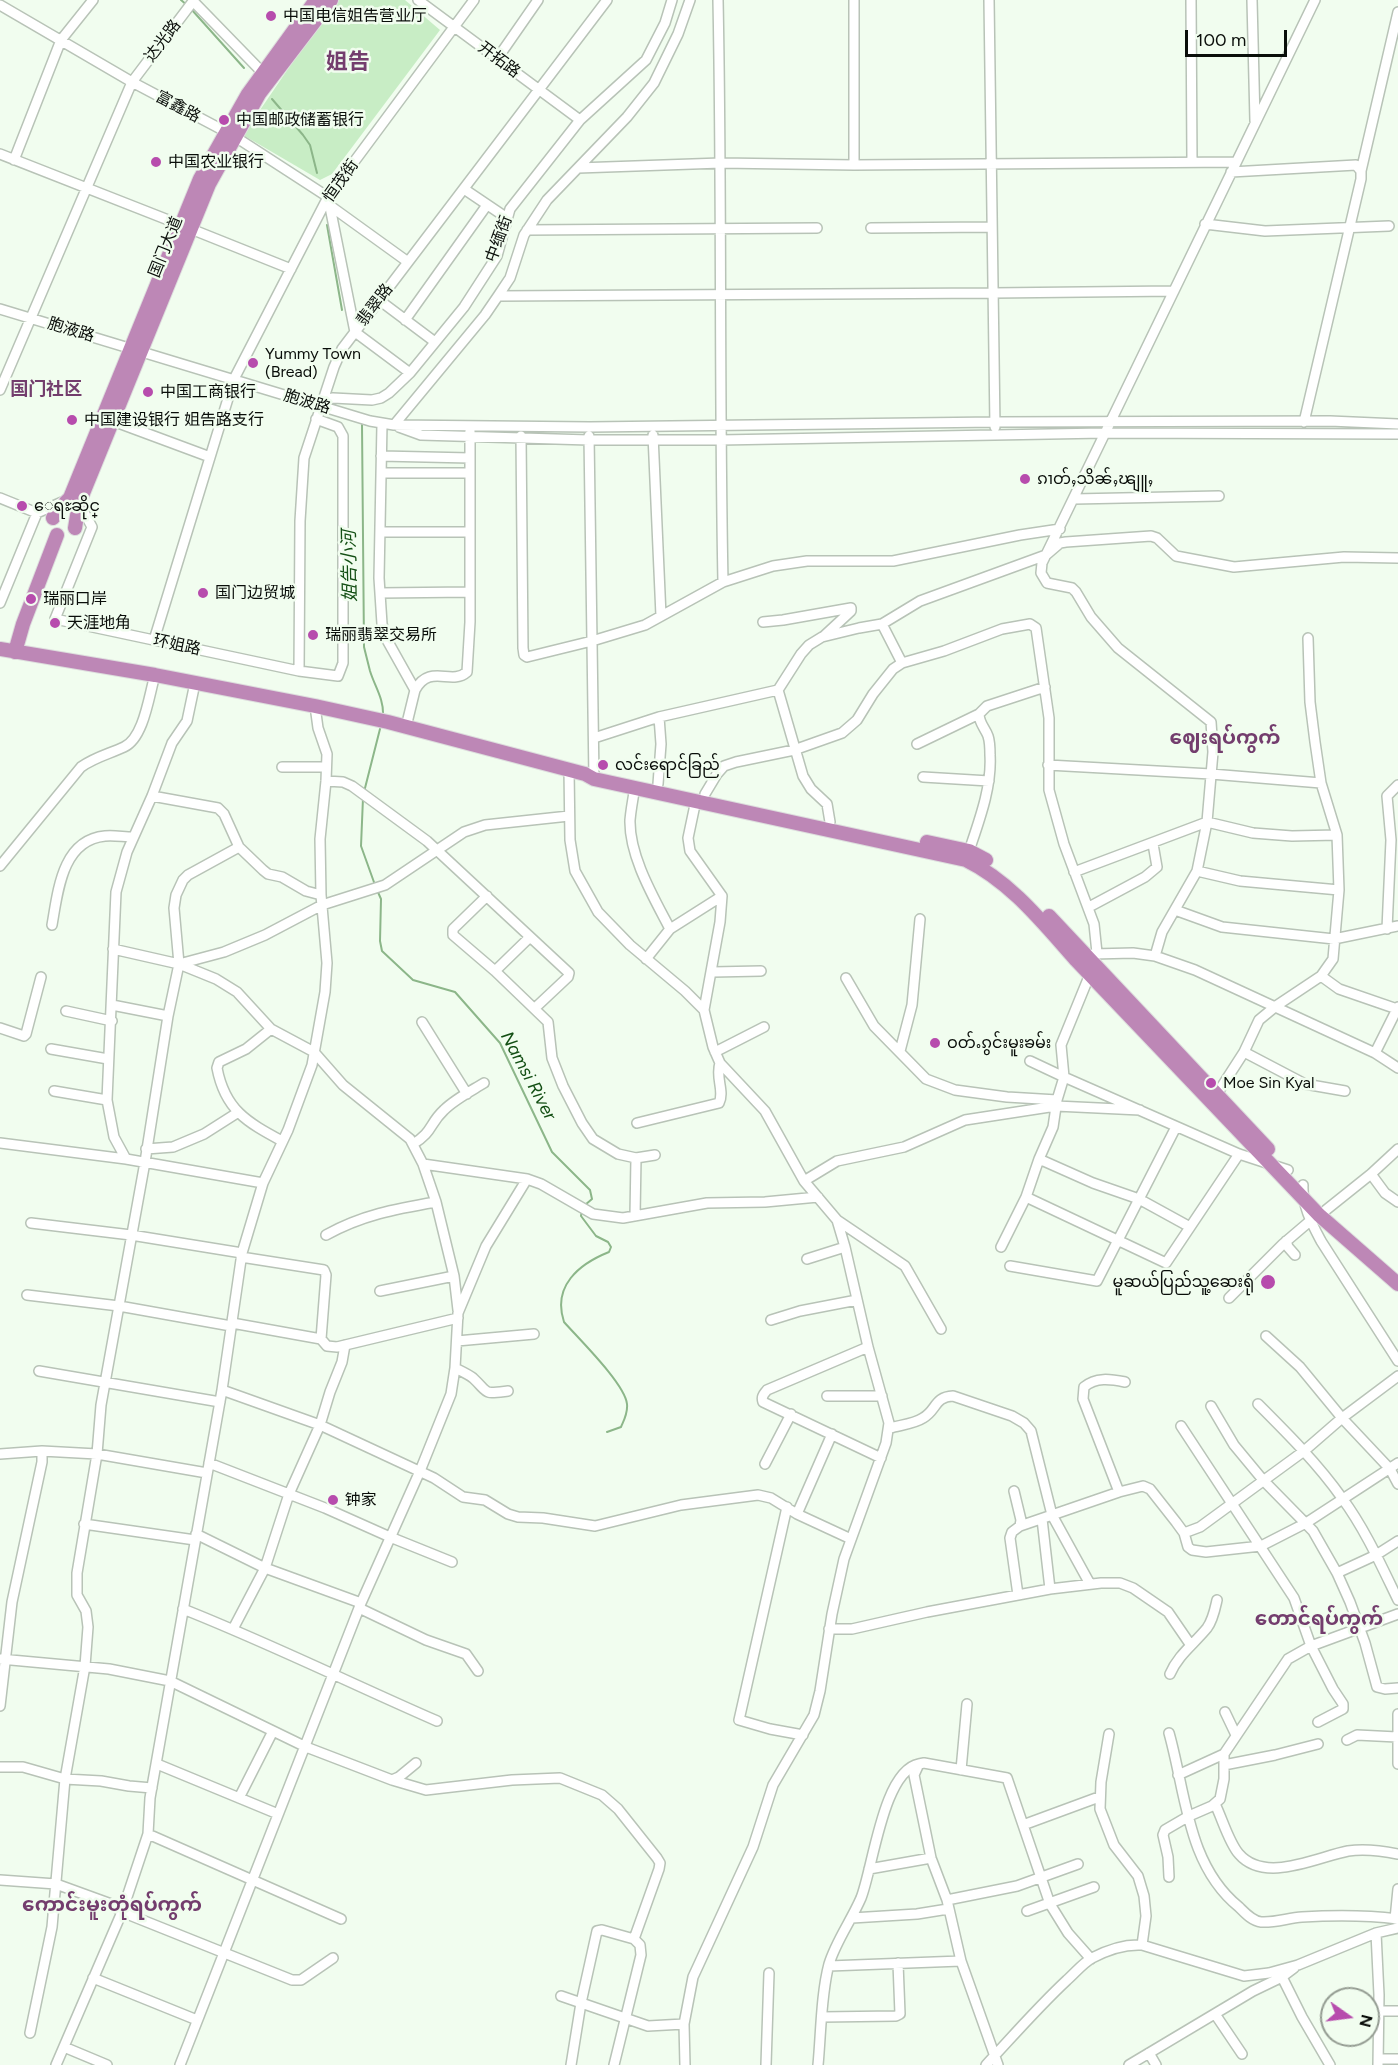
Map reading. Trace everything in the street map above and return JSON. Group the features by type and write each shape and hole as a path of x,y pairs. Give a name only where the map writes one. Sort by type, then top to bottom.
{"highway":[{"name":"国门大道","path":"75,528 74,500 186,227 262,72 316,0"},
{"name":"国门大道","path":"230,134 331,0"},
{"name":"国门大道","path":"53,518 56,512 74,500 113,422 137,350"},
{"path":"59,513 70,514 75,520 75,528 67,536 57,535 51,526 53,518 59,513"},
{"path":"15,652 23,624 57,535"},
{"path":"0,649 155,675 315,706 406,727 568,770 658,784 701,797 966,860 983,868 999,880 1041,921 1090,974 1288,1170 1319,1215 1398,1284"},
{"path":"591,774 634,787 701,797 969,851 988,861 1004,872 1091,954 1273,1167 1398,1272"}],"street":[{"path":"14,160 61,40 93,0"},
{"name":"开拓路","path":"418,0 580,120"},
{"name":"恒茂街","path":"154,640 234,379 328,201 474,0"},
{"path":"497,59 538,0"},
{"name":"翡翠路","path":"299,671 301,486 304,459 333,367 342,349 608,0"},
{"name":"中缅街","path":"321,406 328,399 333,398 381,398 410,373 464,307 497,256 510,209 580,120 646,60 665,23 672,0"},
{"path":"394,425 485,315 498,296 510,278 527,230 547,200 627,117 654,82 678,34 690,0"},
{"path":"718,0 723,582"},
{"path":"854,0 854,165"},
{"path":"989,0 995,435"},
{"path":"1191,0 1192,161"},
{"path":"1252,0 1255,122"},
{"path":"1155,956 1162,932 1197,872 1207,822 1213,752 1211,722 1118,648 1091,617 1072,588 1047,583 1043,579 1042,563 1316,0"},
{"path":"191,4 262,72"},
{"name":"达光路","path":"0,390 132,82 191,4"},
{"name":"富鑫路","path":"0,5 132,82 230,134 328,201 408,262"},
{"path":"1304,422 1398,12"},
{"path":"0,154 291,269"},
{"path":"578,168 721,164 1236,162"},
{"path":"1231,172 1356,165 1361,171"},
{"path":"464,189 507,219"},
{"path":"328,201 355,332 410,373"},
{"path":"405,320 487,205"},
{"path":"1205,225 1264,231 1389,226"},
{"path":"871,228 991,227"},
{"path":"527,230 817,228"},
{"path":"498,296 1173,291"},
{"path":"379,300 435,342"},
{"name":"胞液路","path":"0,309 137,350"},
{"name":"胞波路","path":"137,350 370,421 394,425"},
{"name":"环姐路","path":"74,500 92,527 55,619 299,671 338,676 343,663 344,436 338,427 316,419"},
{"path":"113,422 210,457"},
{"path":"394,425 652,427 996,422 1398,424"},
{"path":"382,424 380,532 382,624 387,639 415,690"},
{"path":"898,424 898,437"},
{"path":"394,425 420,435 589,440 1104,433 1398,434"},
{"path":"818,425 819,438"},
{"path":"406,727 415,690 423,679 430,676 465,675 467,672 471,426"},
{"path":"521,427 523,652 524,655 531,657 645,625 723,582 773,566 807,561 893,561 1060,529"},
{"path":"590,427 594,738 591,774"},
{"path":"652,427 661,616"},
{"path":"381,456 470,458"},
{"path":"381,473 470,473"},
{"path":"1074,499 1219,496"},
{"path":"0,498 37,513 74,500"},
{"path":"0,603 37,513"},
{"path":"380,532 470,532"},
{"path":"822,637 882,624 920,601 1046,555 1060,543 1066,542 1151,536 1157,538 1176,556 1234,567 1344,557 1398,558"},
{"path":"380,592 470,592"},
{"path":"594,738 659,717 778,690 809,645 822,637 851,611 851,608 763,622"},
{"path":"882,624 903,663"},
{"path":"941,1329 905,1266 837,1220 804,1180 765,1111 720,1063 704,1010 713,972 722,896 690,851 688,838 701,797 724,766 794,750 843,733 857,720 892,669 1002,628 1029,624 1036,628 1049,718 1049,790 1052,807 1094,924 1091,954 1133,953 1155,956 1195,970 1375,1053 1398,1068"},
{"path":"1215,1098 1244,1052 1259,1020 1321,976 1333,959 1339,890 1337,836 1321,783 1310,702 1308,638"},
{"path":"0,866 81,767 91,759 134,741 155,675"},
{"path":"126,1159 114,1137 107,1100 116,892 133,837 152,796 172,743 187,720 195,683"},
{"path":"917,744 980,714 987,706 1045,687"},
{"path":"778,690 802,776 810,789 827,804 830,822"},
{"path":"56,2065 122,1912 148,1834 152,1788 222,1390 242,1255 263,1183 312,1065 327,978 320,839 327,754 318,728 315,706"},
{"path":"969,851 981,816 990,757 988,737 979,719 980,714"},
{"path":"658,784 662,744 659,717"},
{"path":"1048,765 1321,783"},
{"path":"282,767 326,767"},
{"path":"568,770 569,816 575,871 598,912 630,945 704,1010"},
{"path":"923,777 988,781"},
{"path":"326,781 343,782 363,794 438,850 570,975 534,1008"},
{"path":"1387,929 1393,877 1387,796 1398,785"},
{"path":"634,787 630,821 633,846 651,894 670,929"},
{"path":"152,796 218,808 224,814 239,847 268,874 282,877 322,900"},
{"path":"179,964 234,948 265,935 322,900 385,885 464,832 485,825 569,816"},
{"path":"1074,872 1207,822 1253,832 1292,836 1337,836"},
{"path":"52,925 65,868 77,846 85,841 105,836 133,837"},
{"path":"1089,906 1144,877 1157,867 1153,844"},
{"path":"30,2034 52,1927 65,1779 85,1666 88,1627 86,1611 78,1595 77,1573 97,1454 105,1382 179,964 174,908 176,895 188,875 239,847"},
{"path":"1197,872 1240,881 1339,890"},
{"path":"487,896 452,932 453,935 495,971 548,1022 552,1058 563,1086 592,1139 607,1149 636,1158 655,1155"},
{"path":"646,959 670,929 722,896"},
{"path":"1175,909 1222,927 1334,939 1398,926"},
{"path":"900,1052 912,1005 920,919"},
{"path":"495,971 530,937"},
{"path":"113,949 179,964 216,979 237,992 271,1029 314,1052 343,1085 410,1139 423,1164 436,1202 454,1276 458,1316 452,1394 360,1606 180,2065"},
{"path":"713,972 761,971"},
{"path":"1001,1247 1026,1197 1053,1126 1056,1102 1064,1077 1061,1045 1090,974"},
{"path":"1321,976 1339,988 1397,1008 1375,1053"},
{"path":"0,1028 19,1035 26,1034 41,977"},
{"path":"846,978 874,1026 926,1079 955,1090 1140,1110"},
{"path":"112,1005 168,1016"},
{"path":"66,1011 112,1022"},
{"path":"422,1022 467,1094"},
{"path":"715,1052 764,1027"},
{"path":"271,1029 246,1049 217,1065 224,1089 237,1113 282,1141"},
{"path":"51,1049 108,1059"},
{"path":"1244,1052 1305,1084 1345,1091"},
{"path":"1030,1061 1239,1154 1273,1167 1288,1170"},
{"path":"637,1123 719,1103 722,1097 717,1072 720,1063"},
{"path":"413,1144 426,1136 437,1117 446,1108 484,1083"},
{"path":"54,1091 107,1100"},
{"path":"804,1180 837,1161 904,1147 964,1120 1056,1102"},
{"path":"146,1149 172,1147 204,1134 237,1113"},
{"path":"1010,1266 1097,1281 1176,1127"},
{"path":"0,1143 126,1159 263,1183"},
{"path":"1326,1210 1398,1149"},
{"path":"1026,1197 1166,1263 1239,1154"},
{"path":"634,1216 636,1158"},
{"path":"1039,1159 1093,1183 1139,1199 1190,1227"},
{"path":"423,1164 527,1179 541,1184 593,1214 612,1218 707,1203 765,1202 818,1197"},
{"path":"1371,1174 1384,1193 1398,1202"},
{"path":"458,1316 486,1246 527,1179"},
{"path":"1303,1191 1310,1221 1321,1241 1398,1360"},
{"path":"326,1235 345,1224 373,1214 436,1202"},
{"path":"685,2065 684,2024 693,1977 753,1847 773,1785 814,1715 836,1595 851,1539 890,1428 837,1220"},
{"path":"1229,1298 1286,1241 1310,1221"},
{"path":"31,1223 131,1235 324,1270 326,1275 321,1340"},
{"path":"1286,1241 1295,1255"},
{"path":"807,1259 845,1247"},
{"path":"380,1291 454,1276"},
{"path":"27,1295 119,1306 232,1324 321,1340 327,1347 345,1345 458,1316"},
{"path":"771,1320 800,1311 857,1300"},
{"path":"457,1341 534,1334"},
{"path":"1266,1336 1300,1367 1342,1418 1394,1466 1398,1484"},
{"path":"233,1629 266,1568 289,1494 320,1425 342,1362 345,1345"},
{"path":"868,1347 767,1390 763,1395 764,1402 881,1458"},
{"path":"455,1368 472,1378 484,1391 491,1393 508,1391"},
{"path":"39,1371 219,1402"},
{"path":"1184,1533 1200,1527 1304,1451 1342,1418 1398,1376"},
{"path":"1119,1492 1083,1399 1084,1387 1091,1381 1125,1382"},
{"path":"222,1390 320,1425 420,1471 463,1497 485,1500 518,1517 543,1518 595,1526 681,1504 758,1495 771,1498 797,1514 851,1539"},
{"path":"827,1396 882,1396"},
{"path":"890,1428 921,1420 945,1396 953,1396 1012,1416 1024,1423 1031,1431 1047,1517 1050,1589"},
{"path":"1258,1404 1304,1451 1343,1499 1376,1555 1398,1600"},
{"path":"1211,1406 1234,1445 1263,1480 1313,1531 1338,1573 1365,1643 1377,1687 1398,1688"},
{"path":"765,1464 790,1414"},
{"path":"1181,1426 1294,1599 1311,1646 1343,1706 1343,1709 1318,1722"},
{"path":"797,1514 832,1434"},
{"path":"0,1706 3,1660 12,1602 42,1462 42,1451"},
{"path":"0,1454 42,1451 97,1454 208,1468 289,1494 452,1562"},
{"path":"1018,1595 1010,1538 1012,1532 1020,1526 1119,1492 1143,1486 1150,1490 1184,1533 1188,1547 1206,1552 1261,1546 1306,1523 1394,1466"},
{"path":"1014,1491 1021,1520 1020,1526"},
{"path":"787,1507 739,1720 803,1735"},
{"path":"1047,1517 1090,1584"},
{"path":"84,1524 196,1537 360,1606 426,1640 466,1654 478,1671"},
{"path":"1338,1573 1376,1555 1398,1541"},
{"path":"830,1629 852,1629 1050,1589 1120,1583 1133,1588 1168,1612 1190,1644"},
{"path":"1170,1674 1175,1663 1207,1627 1217,1600"},
{"path":"183,1609 233,1629 437,1721"},
{"path":"1169,1877 1168,1857 1163,1835 1167,1829 1215,1804 1222,1792 1224,1754 1288,1659 1311,1646 1398,1614"},
{"path":"3,1660 109,1669 170,1682 306,1747 392,1780 426,1790 512,1780 560,1778 602,1795 618,1809 660,1863 634,1939"},
{"path":"961,1770 967,1704"},
{"path":"1225,1712 1236,1735"},
{"path":"1398,1714 1398,1764"},
{"path":"239,1798 273,1731"},
{"path":"1169,1733 1181,1793 1203,1863 1225,1896 1254,1921 1269,1922 1299,1917 1330,1916 1397,1922"},
{"path":"1109,1734 1099,1797 1100,1809 1114,1845 1138,1876 1144,1896 1146,1916 1142,1945"},
{"path":"1347,1740 1358,1735 1397,1741"},
{"path":"1224,1765 1318,1744"},
{"path":"1178,1775 1224,1754"},
{"path":"392,1780 416,1763"},
{"path":"818,2065 829,1966 838,1941 862,1896 876,1837 891,1794 903,1773 910,1766 924,1763 1004,1776 1007,1779 1050,1904 1068,1933 1091,1959"},
{"path":"157,1764 278,1814"},
{"path":"919,1764 914,1775 931,1858 947,1904 961,1961 996,2061"},
{"path":"0,1767 23,1767 65,1779 152,1788"},
{"path":"1023,1825 1099,1797"},
{"path":"1215,1804 1237,1852 1245,1860 1263,1866 1278,1868 1303,1864 1356,1850 1398,1854"},
{"path":"148,1834 341,1919"},
{"path":"869,1869 931,1858"},
{"path":"852,1918 917,1914 1017,1886 1078,1864"},
{"path":"0,1880 56,1884 111,1904 122,1912 292,1980 301,1980 333,1958"},
{"path":"1027,1911 1094,1887"},
{"path":"1397,1922 1398,1889"},
{"path":"986,2065 996,2061 1046,2000 1091,1959 1126,1946 1142,1945 1244,1976 1269,1973 1298,1965 1397,1922"},
{"path":"571,2065 581,2003 597,1931 602,1930 634,1939 640,1945 641,1955 614,2065"},
{"path":"1376,1933 1378,1987"},
{"path":"829,1966 961,1961"},
{"path":"822,2017 896,2016 900,2014 898,1963"},
{"path":"1129,2065 1253,1991 1282,1977 1298,1965"},
{"path":"766,2065 769,1973"},
{"path":"1282,1977 1330,2065"},
{"path":"93,1978 197,2020"},
{"path":"561,1996 648,2026 684,2024"},
{"path":"1380,2012 1398,2011"},
{"path":"1215,2014 1242,2054"},
{"path":"64,2047 107,2065"},
{"path":"1378,2047 1378,2062 1398,2059"},
{"path":"1149,2053 1156,2065"}],"green space":[{"path":"335,0 405,0 440,30 332,174 320,180 243,135"}],"waterway":[{"name":"姐告小河","path":"181,0 188,6"},
{"name":"姐告小河","path":"192,10 244,68"},
{"name":"姐告小河","path":"272,99 310,145 317,173"},
{"name":"姐告小河","path":"327,225 342,310"},
{"name":"姐告小河","path":"362,425 364,647 381,699 383,716"},
{"name":"Namsi River","path":"364,792 381,725"},
{"name":"Namsi River","path":"363,798 361,846 375,885"},
{"name":"Namsi River","path":"377,890 381,899 380,941 382,951 413,980 455,992 500,1043 552,1152 590,1190 592,1199 585,1205"},
{"name":"Namsi River","path":"582,1210 581,1216 596,1236 608,1242 611,1247 609,1252 588,1263 571,1278 565,1287 561,1309 564,1322 610,1374 624,1395 627,1410 621,1427 607,1432"}],"place":[{"name":"中国电信姐告营业厅","path":"271,16"},
{"name":"中国邮政储蓄银行","path":"224,120"},
{"name":"中国农业银行","path":"156,162"},
{"name":"Yummy Town (Bread)","path":"253,363"},
{"name":"中国工商银行","path":"148,392"},
{"name":"中国建设银行 姐告路支行","path":"72,420"},
{"name":"ၵၢတ်ႇသိၼ်ႇၽျူႇ","path":"1025,479"},
{"name":"ေရႊဆိုင္","path":"22,506"},
{"name":"国门边贸城","path":"203,593"},
{"name":"瑞丽口岸","path":"31,599"},
{"name":"天涯地角","path":"55,623"},
{"name":"瑞丽翡翠交易所","path":"313,635"},
{"name":"လင်းရောင်ခြည်","path":"603,765"},
{"name":"ဝတ်ႉၵွင်းမူးၶမ်း","path":"935,1043"},
{"name":"Moe Sin Kyal","path":"1211,1083"},
{"name":"မူဆယ်ပြည်သူ့ဆေးရုံ","path":"1268,1282"},
{"name":"钟家","path":"333,1500"}],"district":[{"name":"姐告","path":"348,63"},
{"name":"国门社区","path":"46,390"},
{"name":"ဈေးရပ်ကွက်","path":"1225,738"},
{"name":"တောင်ရပ်ကွက်","path":"1319,1619"},
{"name":"ကောင်းမူးတုံရပ်ကွက်","path":"112,1905"}]}
